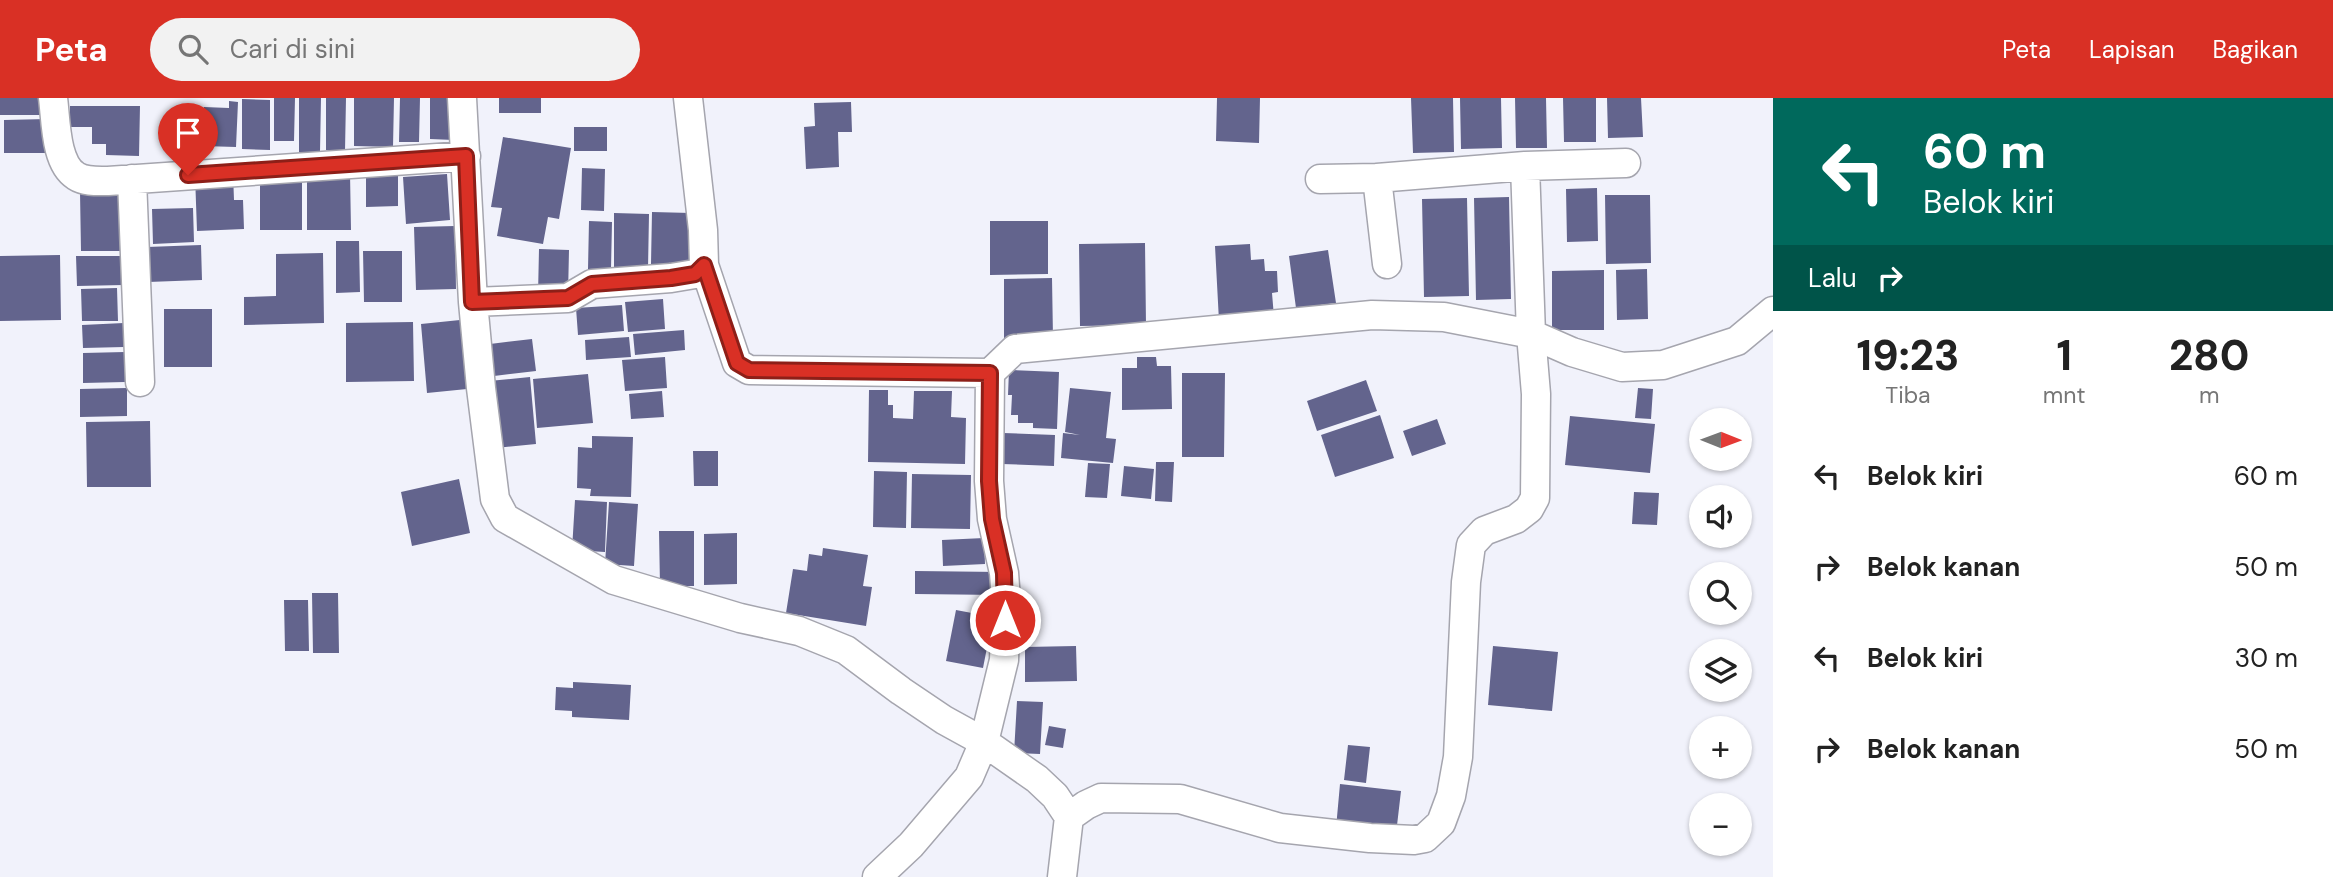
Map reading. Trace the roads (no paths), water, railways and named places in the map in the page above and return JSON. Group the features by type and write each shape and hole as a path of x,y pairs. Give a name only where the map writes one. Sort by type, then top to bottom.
{"street":[{"path":"53,98 59,146 68,169 84,180 108,181 466,156"},
{"path":"462,98 472,302 495,499 505,518 614,580 740,618 799,631 846,650 944,720 984,742 1037,779 1055,796 1069,817 1062,877"},
{"path":"688,98 703,230 704,265 737,363 749,370 990,373 1015,349 1371,315 1444,317 1531,334 1572,352 1622,367 1663,365 1737,341 1773,311"},
{"path":"1320,180 1525,166 1626,163"},
{"path":"1069,817 1101,798 1132,797 1180,799 1280,828 1370,838 1425,838 1441,823 1451,796 1458,757 1466,582 1471,545 1484,531 1516,519 1529,509 1535,498 1536,394 1531,334 1525,166"},
{"path":"1377,178 1387,264"},
{"path":"132,179 140,382"},
{"path":"472,302 568,298 592,284 695,274 704,265"},
{"path":"877,877 911,845 969,777 984,742 1004,660 1004,573 992,519 989,481 990,373"}]}
